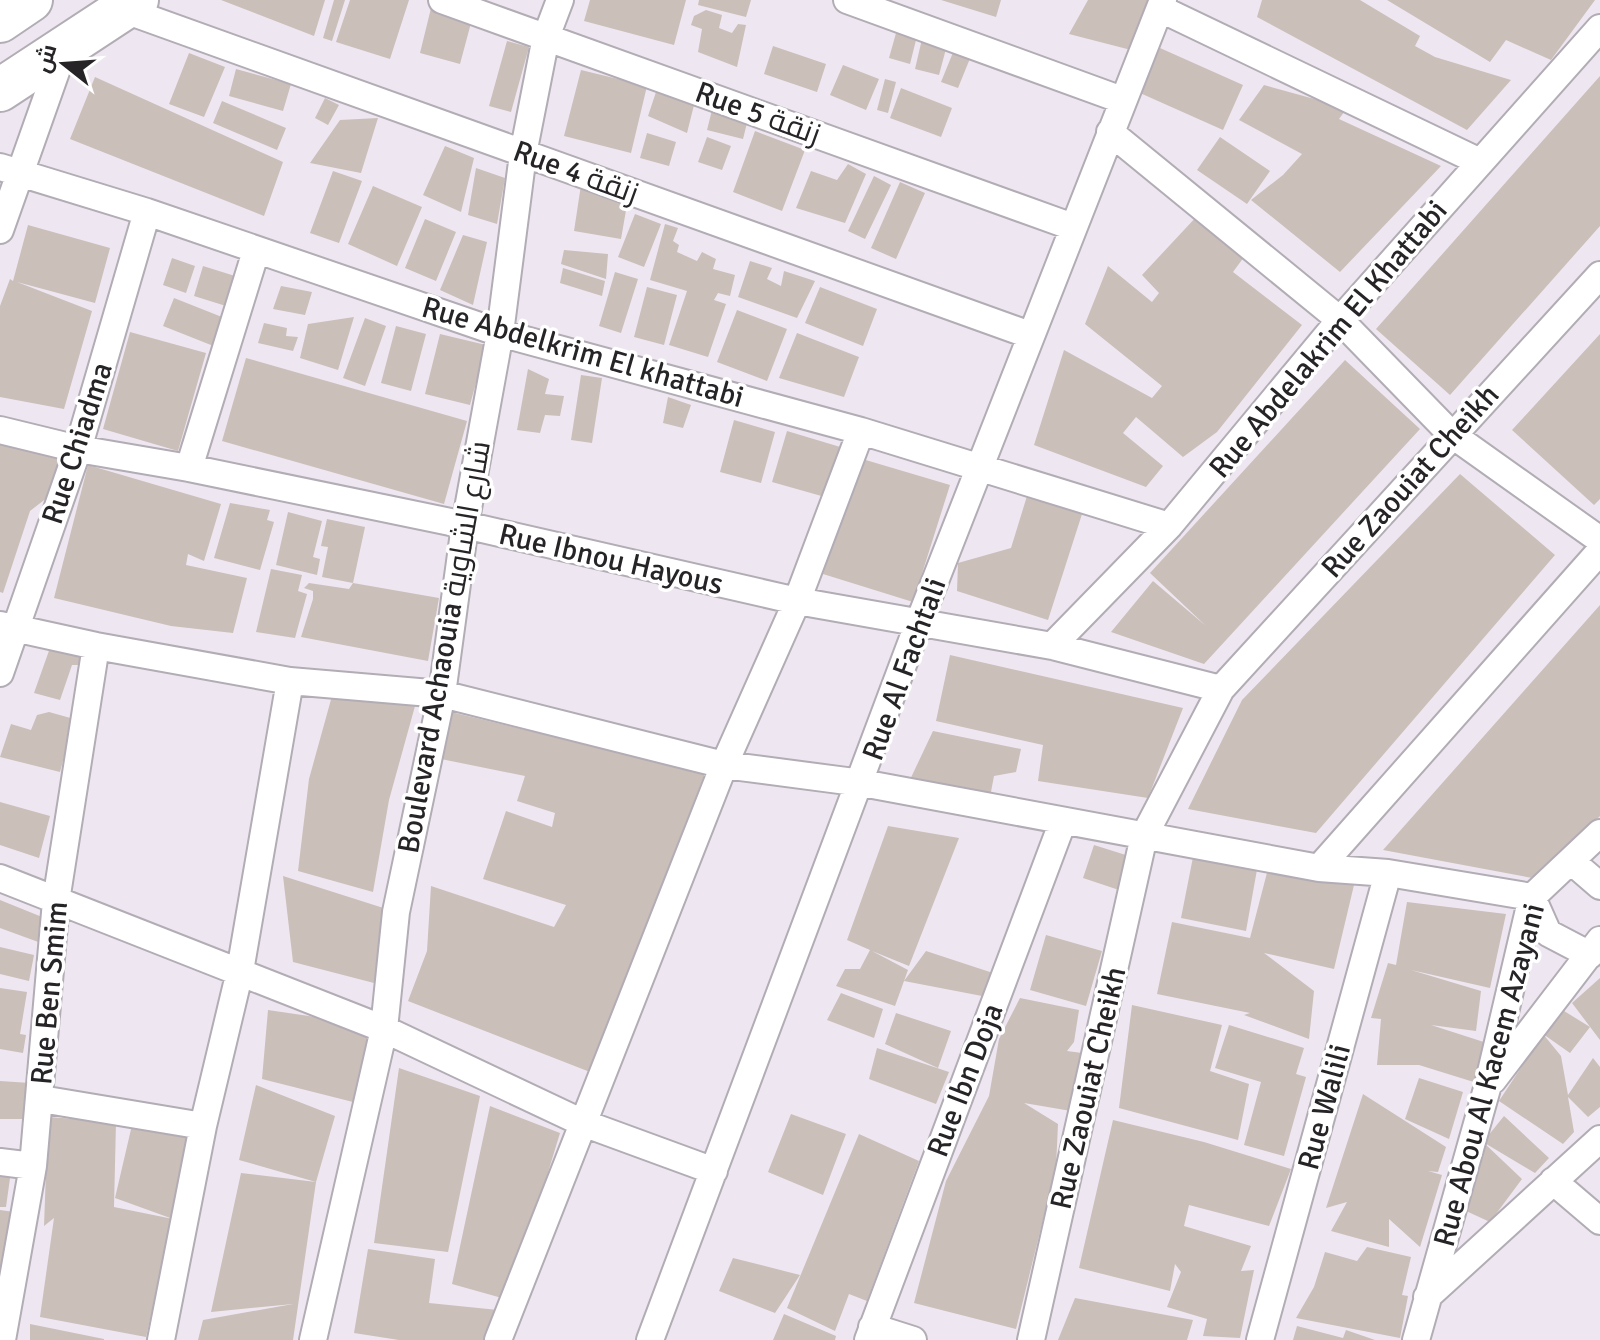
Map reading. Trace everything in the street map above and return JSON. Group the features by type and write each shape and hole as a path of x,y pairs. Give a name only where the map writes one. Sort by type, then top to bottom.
{"main road":[{"path":"0,21 31,0"},
{"path":"0,90 129,5"}],"street":[{"name":"Rue 5 زنقة","path":"442,0 1073,227"},
{"name":"Boulevard Achaouia شارع الشاوية","path":"313,1340 384,1029 396,912 442,694 465,525 500,333 523,154 546,37 560,0"},
{"path":"847,0 1122,100"},
{"path":"1162,4 1480,162"},
{"name":"Rue Al Fachtali","path":"650,1340 862,783 919,622 1162,4"},
{"name":"Rue 4 زنقة","path":"129,5 523,154 1030,335"},
{"name":"Rue Abdelakrim El Khattabi","path":"1052,646 1169,526 1340,320 1600,28"},
{"path":"0,230 9,169 66,44"},
{"path":"1110,132 1340,320 1451,434 1600,540"},
{"name":"Rue Abdelkrim El khattabi","path":"9,169 147,212 500,333 861,431 1169,526"},
{"name":"Rue Chiadma","path":"0,673 8,627 78,449 147,212"},
{"path":"189,468 256,251"},
{"name":"Rue Zaouiat Cheikh","path":"1031,1340 1144,836 1221,689 1451,434 1600,275"},
{"name":"Rue Ibnou Hayous","path":"0,430 78,449 189,468 465,525 797,601 1052,646 1221,689"},
{"path":"498,1340 724,765 797,601 861,431"},
{"path":"1319,868 1600,551"},
{"path":"8,627 290,681 442,694 724,765 862,783 1319,868 1388,873 1532,897 1548,933 1595,947 1488,1085"},
{"name":"Rue Ben Smim","path":"2,1340 33,1166 56,901 96,646"},
{"path":"161,1340 203,1126 240,971 290,681"},
{"name":"Rue Ibn Doja","path":"870,1334 1063,821"},
{"name":"Rue Abou Al Kacem Azayani","path":"1416,1340 1488,1085 1532,897 1600,833"},
{"path":"1571,861 1600,886"},
{"name":"Rue Walili","path":"1260,1340 1388,873"},
{"path":"0,878 384,1029 583,1123 714,1171"},
{"path":"41,1099 203,1126"},
{"path":"1427,1297 1600,1139"},
{"path":"0,1162 33,1166"},
{"path":"1553,1181 1600,1221"},
{"path":"870,1334 913,1340"}],"building":[{"path":"221,0 325,0 314,36"},
{"path":"334,0 345,0 332,41 323,38"},
{"path":"350,0 409,0 390,59 336,42"},
{"path":"433,0 475,8 460,64 420,53"},
{"path":"590,0 686,0 674,45 584,21"},
{"path":"699,0 751,0 746,17 698,5"},
{"path":"941,0 1001,0 996,17"},
{"path":"1088,0 1152,0 1131,50 1069,34"},
{"path":"1262,0 1360,0 1420,36 1415,46 1435,57 1511,80 1467,130 1257,17"},
{"path":"1387,0 1595,0 1551,60 1506,40 1490,62"},
{"path":"706,10 722,15 719,28 732,33 738,24 746,25 737,67 698,52 702,29 691,25 694,16"},
{"path":"898,26 918,32 910,64 889,58"},
{"path":"922,39 947,45 939,75 915,69"},
{"path":"507,41 529,47 511,112 489,106"},
{"path":"773,46 826,64 817,92 764,74"},
{"path":"1160,48 1243,85 1223,130 1140,93"},
{"path":"954,50 971,56 958,88 941,82"},
{"path":"189,53 225,67 204,117 169,104"},
{"path":"843,65 879,79 866,110 830,95"},
{"path":"236,69 291,84 283,111 229,96"},
{"path":"581,70 647,86 631,153 564,136"},
{"path":"1600,76 1600,226 1450,395 1376,329"},
{"path":"95,77 283,162 264,216 70,139"},
{"path":"885,79 896,82 888,113 877,110"},
{"path":"1264,85 1347,108 1339,119 1441,166 1340,272 1251,200 1283,175 1302,154 1239,120"},
{"path":"658,86 695,101 687,133 648,116"},
{"path":"901,88 952,108 941,137 890,118"},
{"path":"716,94 752,103 743,139 707,130"},
{"path":"325,98 339,105 328,125 315,118"},
{"path":"222,101 286,128 277,150 213,123"},
{"path":"378,118 361,173 310,163 340,120"},
{"path":"755,131 805,150 782,211 733,192"},
{"path":"647,133 676,142 669,166 640,158"},
{"path":"707,137 731,146 722,170 698,162"},
{"path":"1220,137 1270,171 1247,204 1197,170"},
{"path":"445,146 474,158 461,212 423,195"},
{"path":"848,164 866,174 845,223 796,208 811,171 837,180"},
{"path":"476,168 505,178 497,224 468,215"},
{"path":"333,171 362,181 339,243 310,233"},
{"path":"874,176 891,185 865,239 848,231"},
{"path":"900,182 925,193 896,259 871,248"},
{"path":"581,185 629,193 621,239 574,231"},
{"path":"373,186 422,207 397,266 348,244"},
{"path":"635,214 661,224 644,267 618,257"},
{"path":"1198,215 1244,257 1233,272 1302,325 1217,432 1183,457 1136,417 1123,433 1163,466 1146,487 1034,445 1064,350 1152,398 1162,386 1085,324 1108,266 1152,302 1159,293 1142,275"},
{"path":"425,219 456,232 436,281 405,268"},
{"path":"665,224 678,228 673,241 679,245 677,252 697,261 702,252 716,259 713,269 735,275 730,296 718,293 714,300 726,304 708,357 669,345 687,291 650,280"},
{"path":"28,225 110,248 95,303 17,282 92,311 64,409 0,397 0,306 10,279 13,281"},
{"path":"463,235 487,242 473,305 440,290"},
{"path":"564,250 608,254 606,279 561,264"},
{"path":"172,258 195,266 186,293 163,285"},
{"path":"750,261 772,268 767,279 781,286 784,271 815,281 797,318 738,297"},
{"path":"203,266 235,276 226,306 194,296"},
{"path":"563,268 605,281 602,296 560,283"},
{"path":"615,272 638,279 621,333 599,326"},
{"path":"281,286 312,292 305,315 273,309"},
{"path":"647,287 677,295 664,345 634,337"},
{"path":"820,287 877,309 863,346 805,323"},
{"path":"174,298 227,319 216,347 163,326"},
{"path":"737,310 787,329 767,381 717,362"},
{"path":"354,317 338,370 300,358 308,324"},
{"path":"365,318 386,326 365,386 343,378"},
{"path":"264,323 287,328 286,336 298,337 293,351 258,343"},
{"path":"396,326 426,334 411,391 381,383"},
{"path":"130,332 206,353 178,451 103,429"},
{"path":"797,333 859,357 844,397 779,378"},
{"path":"440,334 486,345 470,405 425,394"},
{"path":"1600,334 1600,499 1594,505 1512,430"},
{"path":"246,358 467,421 444,504 222,441"},
{"path":"1345,360 1420,429 1204,664 1111,632 1153,581 1206,626 1150,573"},
{"path":"528,369 549,379 545,394 564,396 560,416 545,415 540,433 517,430"},
{"path":"581,375 602,378 592,443 571,440"},
{"path":"668,397 691,405 683,428 663,423"},
{"path":"734,420 775,432 761,483 720,472"},
{"path":"787,431 847,449 832,499 772,482"},
{"path":"0,438 69,452 57,490 30,511 3,593 0,592"},
{"path":"859,458 950,485 913,602 823,574"},
{"path":"88,465 221,504 204,561 188,554 186,565 247,578 233,633 171,626 54,598"},
{"path":"1460,474 1555,555 1316,833 1188,809 1242,700"},
{"path":"1027,496 1082,514 1048,620 957,591 958,563 1011,548"},
{"path":"230,503 270,510 267,520 274,522 260,570 214,558"},
{"path":"288,512 322,521 313,557 320,559 317,575 276,565"},
{"path":"327,519 365,527 353,583 322,577 328,547 321,546"},
{"path":"271,569 302,575 298,591 307,594 295,638 256,632"},
{"path":"309,583 349,589 353,583 439,598 428,661 301,637 313,599 313,591 304,588"},
{"path":"1600,605 1600,816 1538,879 1383,850"},
{"path":"51,645 88,650 87,665 72,665 60,700 34,693"},
{"path":"950,655 1183,708 1148,798 1038,781 1043,745 936,721"},
{"path":"335,685 415,706 389,800 373,892 298,871 309,779"},
{"path":"49,712 74,719 60,772 0,757 11,724 31,730 37,715"},
{"path":"451,712 705,773 590,1072 408,1001 427,951 431,886 554,927 566,905 483,879 506,811 552,827 555,813 517,801 525,776 441,759"},
{"path":"933,731 1021,749 1016,772 994,776 990,797 907,786"},
{"path":"0,802 50,816 39,858 0,845"},
{"path":"888,826 959,838 909,966 872,951 908,970 895,1006 836,986 845,969 860,969 870,950 847,940"},
{"path":"1094,845 1129,856 1119,890 1083,878"},
{"path":"1194,852 1258,864 1246,931 1181,918"},
{"path":"1269,865 1354,885 1334,969 1264,953 1314,991 1309,1039 1244,1015 1250,1013 1157,994 1172,922 1250,938"},
{"path":"283,876 396,912 374,983 293,962"},
{"path":"0,900 47,919 41,943 0,928"},
{"path":"1407,902 1506,914 1490,988 1411,970 1481,991 1476,1031 1431,1025 1490,1044 1477,1083 1419,1065 1377,1065 1381,1019 1371,1018 1388,963 1396,965"},
{"path":"1046,935 1102,951 1086,1006 1030,990"},
{"path":"0,947 34,955 29,981 0,974"},
{"path":"926,951 993,973 982,996 904,981"},
{"path":"1600,978 1600,1040 1572,1003"},
{"path":"0,988 27,992 20,1034 26,1035 23,1053 0,1049"},
{"path":"841,993 883,1009 874,1038 827,1020"},
{"path":"1020,998 1079,1010 1074,1042 1067,1051 1082,1053 1071,1111 1024,1103 1058,1124 1056,1167 1016,1329 914,1303 946,1181 989,1096 999,1039"},
{"path":"1132,1005 1222,1025 1210,1071 1249,1084 1238,1140 1119,1108"},
{"path":"1556,1006 1590,1027 1570,1053 1543,1034"},
{"path":"268,1010 370,1025 353,1102 262,1079"},
{"path":"896,1013 951,1031 938,1068 885,1044"},
{"path":"1229,1025 1304,1048 1296,1074 1306,1077 1284,1156 1244,1145 1261,1082 1215,1068"},
{"path":"1543,1034 1561,1056 1568,1095 1593,1058 1600,1067 1600,1107 1588,1117 1568,1097 1574,1132 1563,1144 1499,1101"},
{"path":"877,1048 949,1072 936,1104 869,1079"},
{"path":"399,1068 480,1096 448,1252 374,1243"},
{"path":"1419,1078 1463,1092 1449,1139 1405,1119"},
{"path":"0,1081 30,1083 29,1119 0,1119"},
{"path":"256,1085 335,1116 316,1182 239,1160"},
{"path":"1363,1094 1446,1147 1438,1172 1428,1171 1442,1175 1420,1247 1389,1219 1389,1247 1331,1231 1347,1202 1326,1208"},
{"path":"490,1106 560,1133 509,1300 452,1284"},
{"path":"791,1114 846,1134 823,1195 768,1172"},
{"path":"1504,1116 1549,1158 1535,1173 1483,1142"},
{"path":"48,1117 116,1122 114,1207 173,1219 146,1337 40,1317 54,1218 44,1226"},
{"path":"1113,1120 1204,1142 1291,1169 1269,1226 1189,1205 1184,1226 1251,1246 1241,1271 1254,1270 1240,1338 1203,1336 1207,1319 1167,1307 1181,1272 1175,1264 1170,1291 1079,1268"},
{"path":"132,1125 189,1132 173,1219 115,1198"},
{"path":"859,1134 919,1161 867,1301 849,1294 835,1331 787,1308"},
{"path":"1483,1142 1522,1179 1490,1222 1453,1205"},
{"path":"0,1169 11,1171 6,1207 0,1207"},
{"path":"241,1173 316,1182 293,1340 198,1340 203,1320 293,1304 211,1312"},
{"path":"0,1210 14,1212 0,1279"},
{"path":"1367,1247 1411,1257 1402,1295 1408,1296 1400,1338 1296,1318 1314,1287 1325,1252 1357,1261"},
{"path":"368,1249 435,1259 429,1303 498,1310 486,1340 399,1340 354,1333"},
{"path":"733,1258 800,1275 775,1313 719,1291"},
{"path":"1075,1298 1193,1320 1187,1340 1058,1340"},
{"path":"784,1314 836,1336 835,1340 773,1340"},
{"path":"30,1324 104,1339 104,1340 30,1340"},
{"path":"1297,1326 1343,1338 1346,1330 1375,1340 1293,1340"}]}
